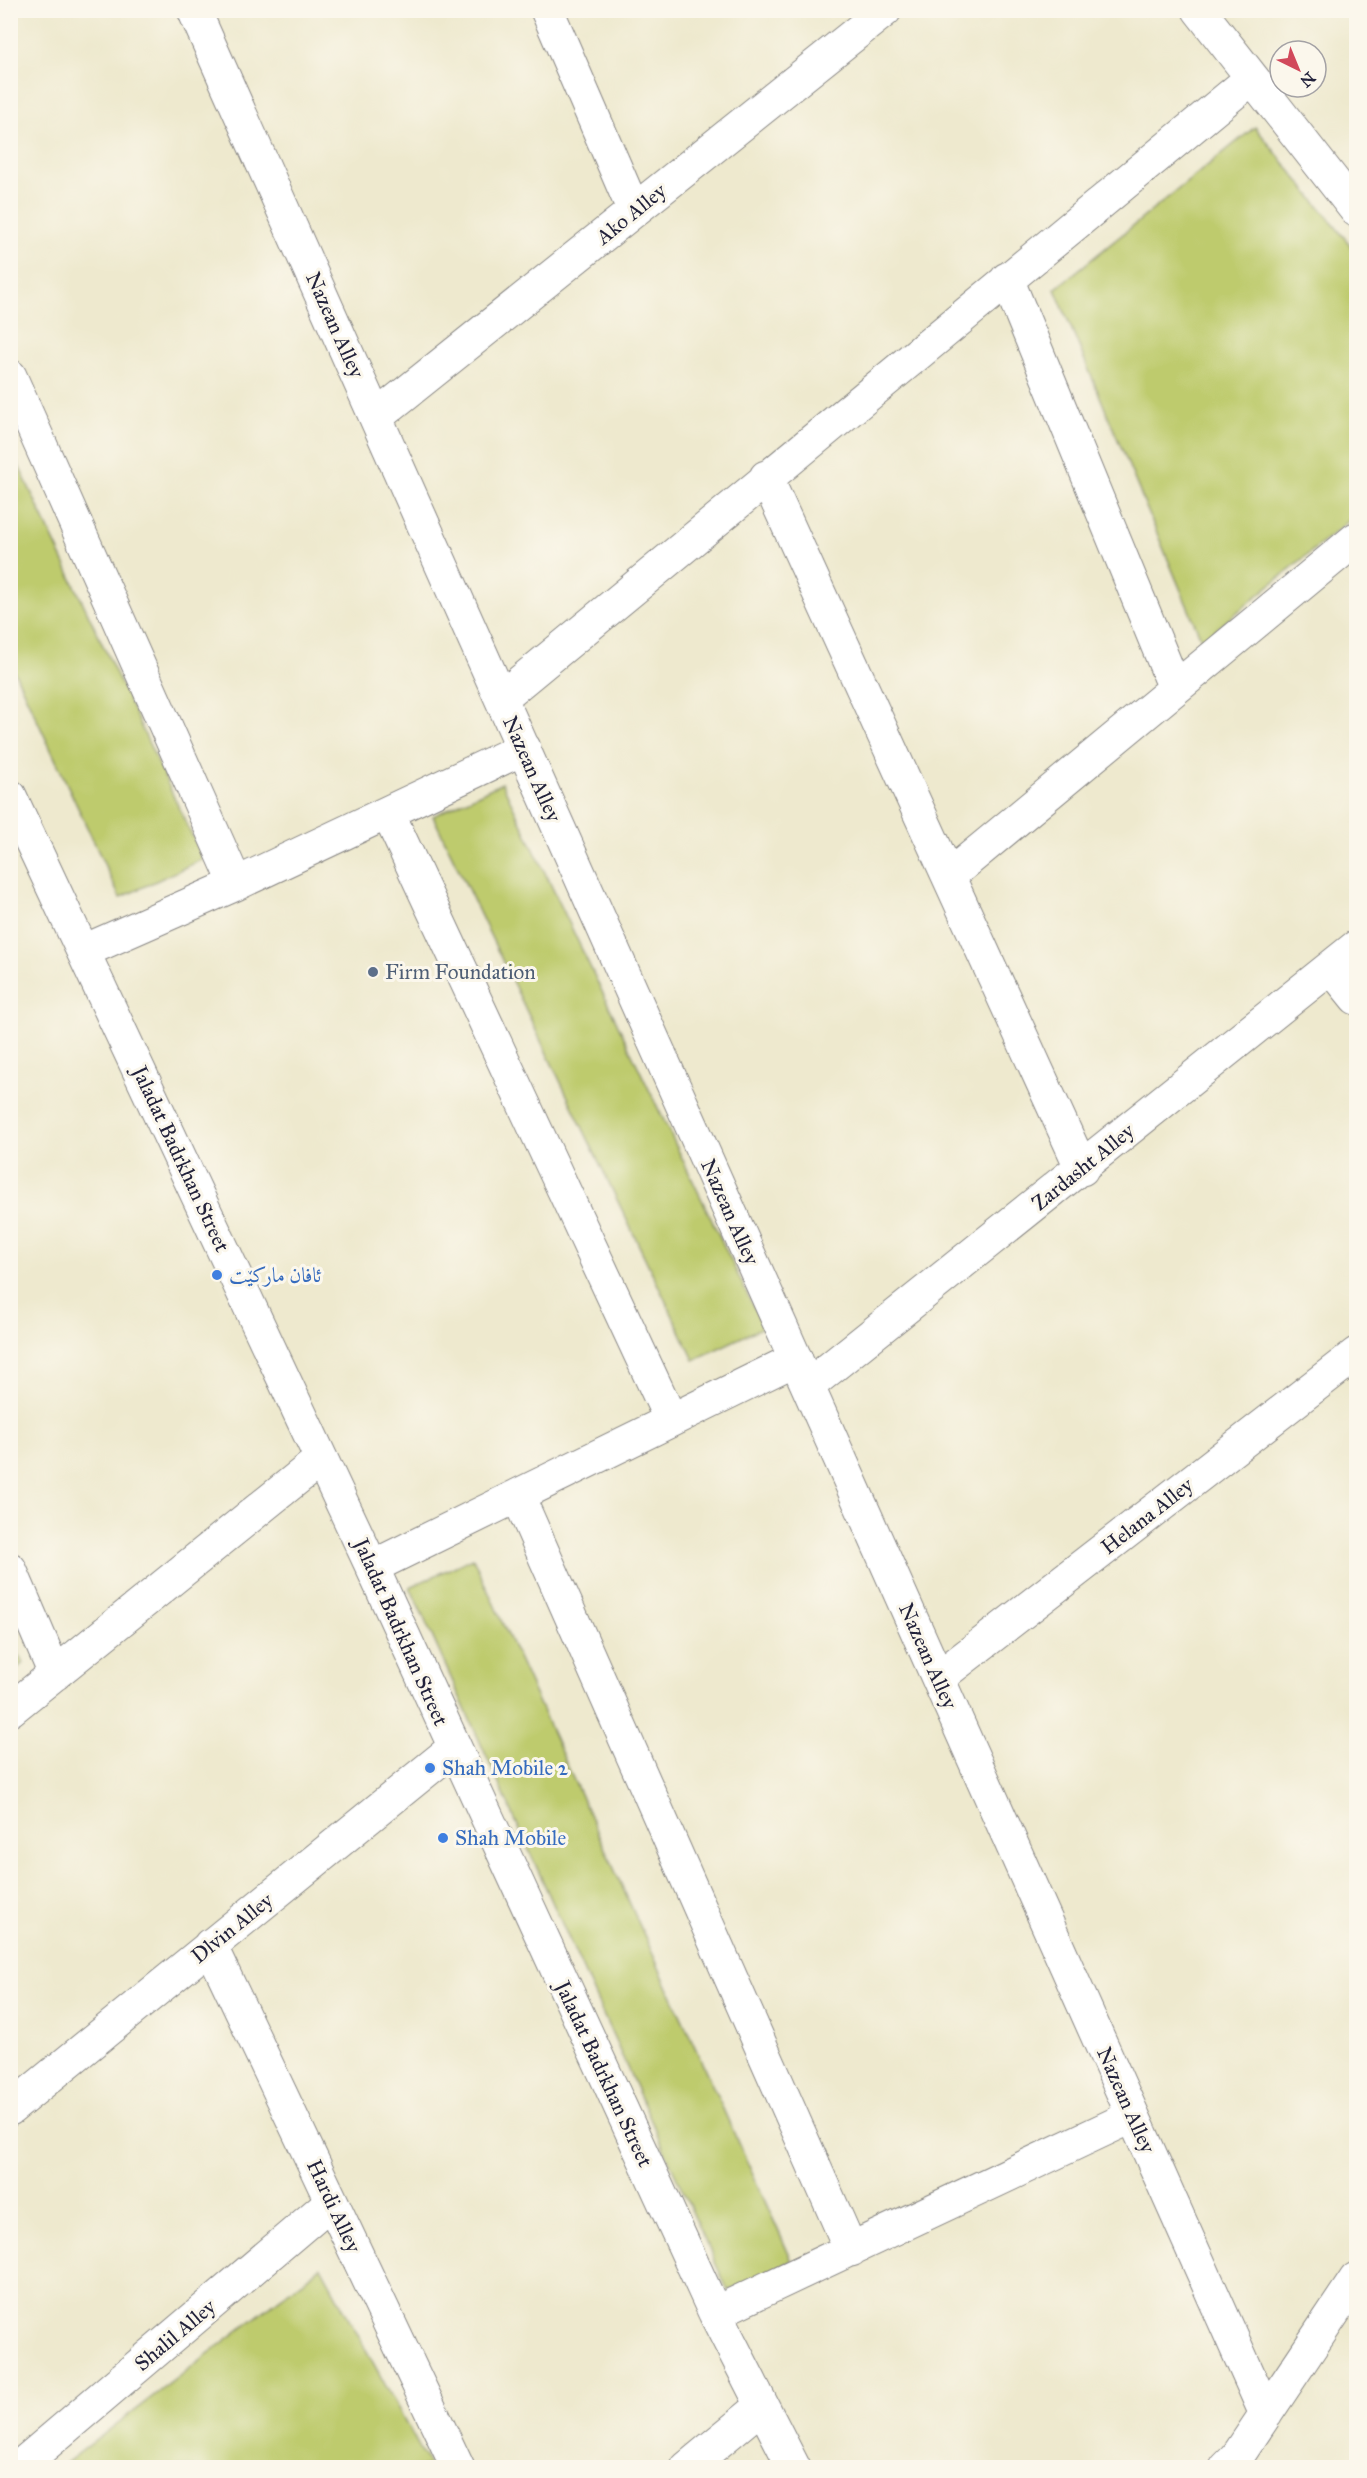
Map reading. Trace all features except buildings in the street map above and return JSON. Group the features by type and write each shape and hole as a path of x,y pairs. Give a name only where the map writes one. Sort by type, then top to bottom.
{"street":[{"name":"Nazean Alley","path":"194,10 1266,2414"},
{"path":"547,10 634,211"},
{"name":"Ako Alley","path":"376,417 885,10"},
{"path":"1199,10 1356,210"},
{"path":"501,698 1252,78"},
{"path":"1007,279 1175,688"},
{"path":"10,376 236,884"},
{"path":"766,477 950,875 1082,1168"},
{"path":"950,875 1356,538"},
{"path":"84,951 236,884 524,748"},
{"name":"Jaladat Badrkhan Street","path":"10,796 372,1567 715,2313 794,2468"},
{"path":"388,813 671,1420"},
{"name":"Zardasht Alley","path":"372,1567 671,1420 802,1372 1082,1168 1356,947"},
{"path":"1331,967 1356,998"},
{"name":"Helana Alley","path":"938,1678 1356,1354"},
{"path":"10,1710 321,1459"},
{"path":"518,1496 851,2250"},
{"path":"10,1569 55,1674"},
{"name":"Dlvin Alley","path":"10,2109 454,1748"},
{"name":"Hardi Alley","path":"210,1945 458,2468"},
{"path":"715,2313 1133,2116"},
{"name":"Shalil Alley","path":"18,2468 332,2202"},
{"path":"1235,2464 1266,2414 1353,2295"},
{"path":"687,2468 762,2406"}],"green space":[{"path":"1255,127 1356,252 1356,515 1202,641 1055,289"},
{"path":"10,447 203,859 120,898 11,664"},
{"path":"502,783 763,1327 694,1360 433,816"},
{"path":"473,1558 792,2261 728,2291 410,1587"},
{"path":"10,1636 23,1663 11,1674 10,1674"},
{"path":"321,2267 430,2467 61,2467"}],"place":[{"name":"Firm Foundation","path":"373,972"},
{"name":"ئافان مارکێت","path":"217,1275"},
{"name":"Shah Mobile 2","path":"430,1768"},
{"name":"Shah Mobile","path":"443,1838"}]}
